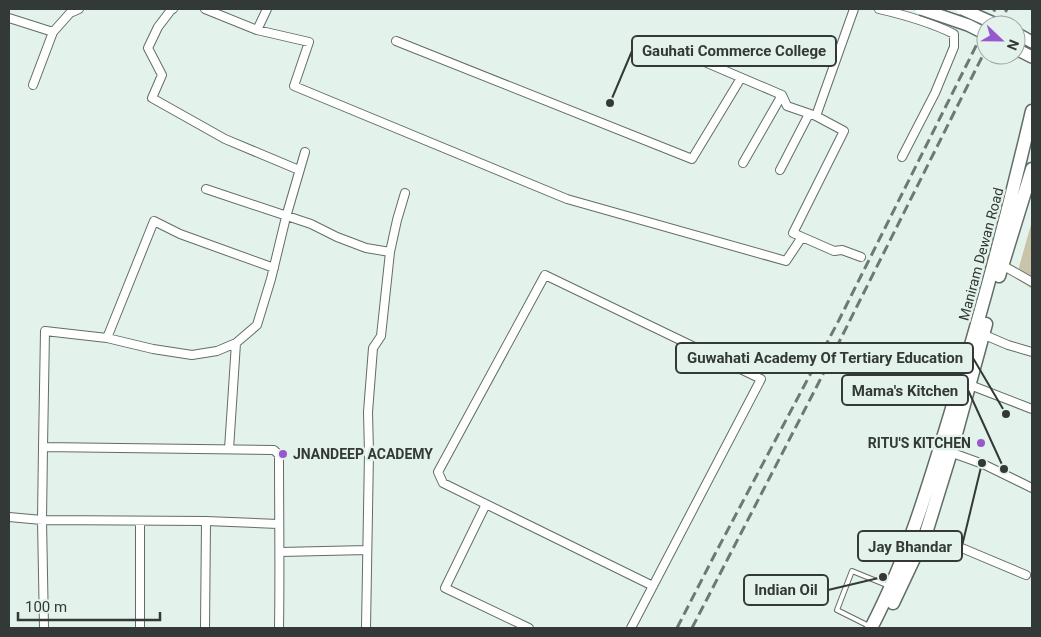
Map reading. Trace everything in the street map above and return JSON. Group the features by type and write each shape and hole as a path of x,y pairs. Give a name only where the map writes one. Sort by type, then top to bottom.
{"main road":[{"path":"922,9 976,29"},
{"path":"962,9 976,15"},
{"name":"Maniram Dewan Road","path":"874,628 946,450 970,385 980,333 1032,111"},
{"name":"Maniram Dewan Road","path":"874,628 926,533 946,450 980,333 1031,177"}],"street":[{"path":"171,9 158,26 148,48 162,76 152,98 225,139 299,170"},
{"path":"205,9 257,30 309,42 294,86 567,199 786,261 802,237"},
{"path":"257,30 267,9"},
{"path":"780,170 812,115 854,9"},
{"path":"879,9 904,14 954,34 954,47 935,93 902,157"},
{"path":"33,85 53,32 74,10"},
{"path":"9,18 53,32"},
{"path":"396,41 692,159 741,78"},
{"path":"700,60 782,95 787,106 812,115 844,131 793,233 834,251 842,250 861,257"},
{"path":"743,163 782,95"},
{"path":"44,628 42,520 45,331 107,338 153,349 192,355 217,351 236,343 257,325 304,152"},
{"path":"1017,177 1031,177"},
{"path":"206,189 311,224 337,237 366,248 390,252"},
{"path":"366,628 368,412 373,348 381,336 390,252 405,193"},
{"path":"107,338 154,221 180,234 274,268"},
{"path":"1002,265 1032,282"},
{"path":"631,628 653,586 761,379 545,275 438,472 443,483 653,586"},
{"path":"980,333 1008,345 1032,352"},
{"path":"229,449 236,343"},
{"path":"970,385 1032,409"},
{"path":"43,446 274,450 279,454 279,628"},
{"path":"946,450 983,464 1032,488"},
{"path":"486,504 445,588 529,628"},
{"path":"9,517 42,520 206,521 278,524"},
{"path":"140,521 140,628"},
{"path":"205,628 206,521"},
{"path":"926,533 1026,574"},
{"path":"280,552 367,550"}],"lane":[{"path":"874,628 837,610 852,570 891,587"}],"shaded area":[{"path":"1032,221 1032,289 1016,278"}],"railway":[{"path":"992,15 995,9"},
{"path":"1004,15 1007,9"},
{"path":"677,628 839,320 976,46"},
{"path":"692,628 818,384 978,65"}],"place":[{"name":"Gauhati Commerce College","path":"610,103"},
{"name":"Guwahati Academy Of Tertiary Education","path":"1006,414"},
{"name":"RITU'S KITCHEN","path":"981,443"},
{"name":"JNANDEEP ACADEMY","path":"283,454"},
{"name":"Jay Bhandar","path":"982,463"},
{"name":"Mama's Kitchen","path":"1004,469"},
{"name":"Indian Oil","path":"883,577"}]}
